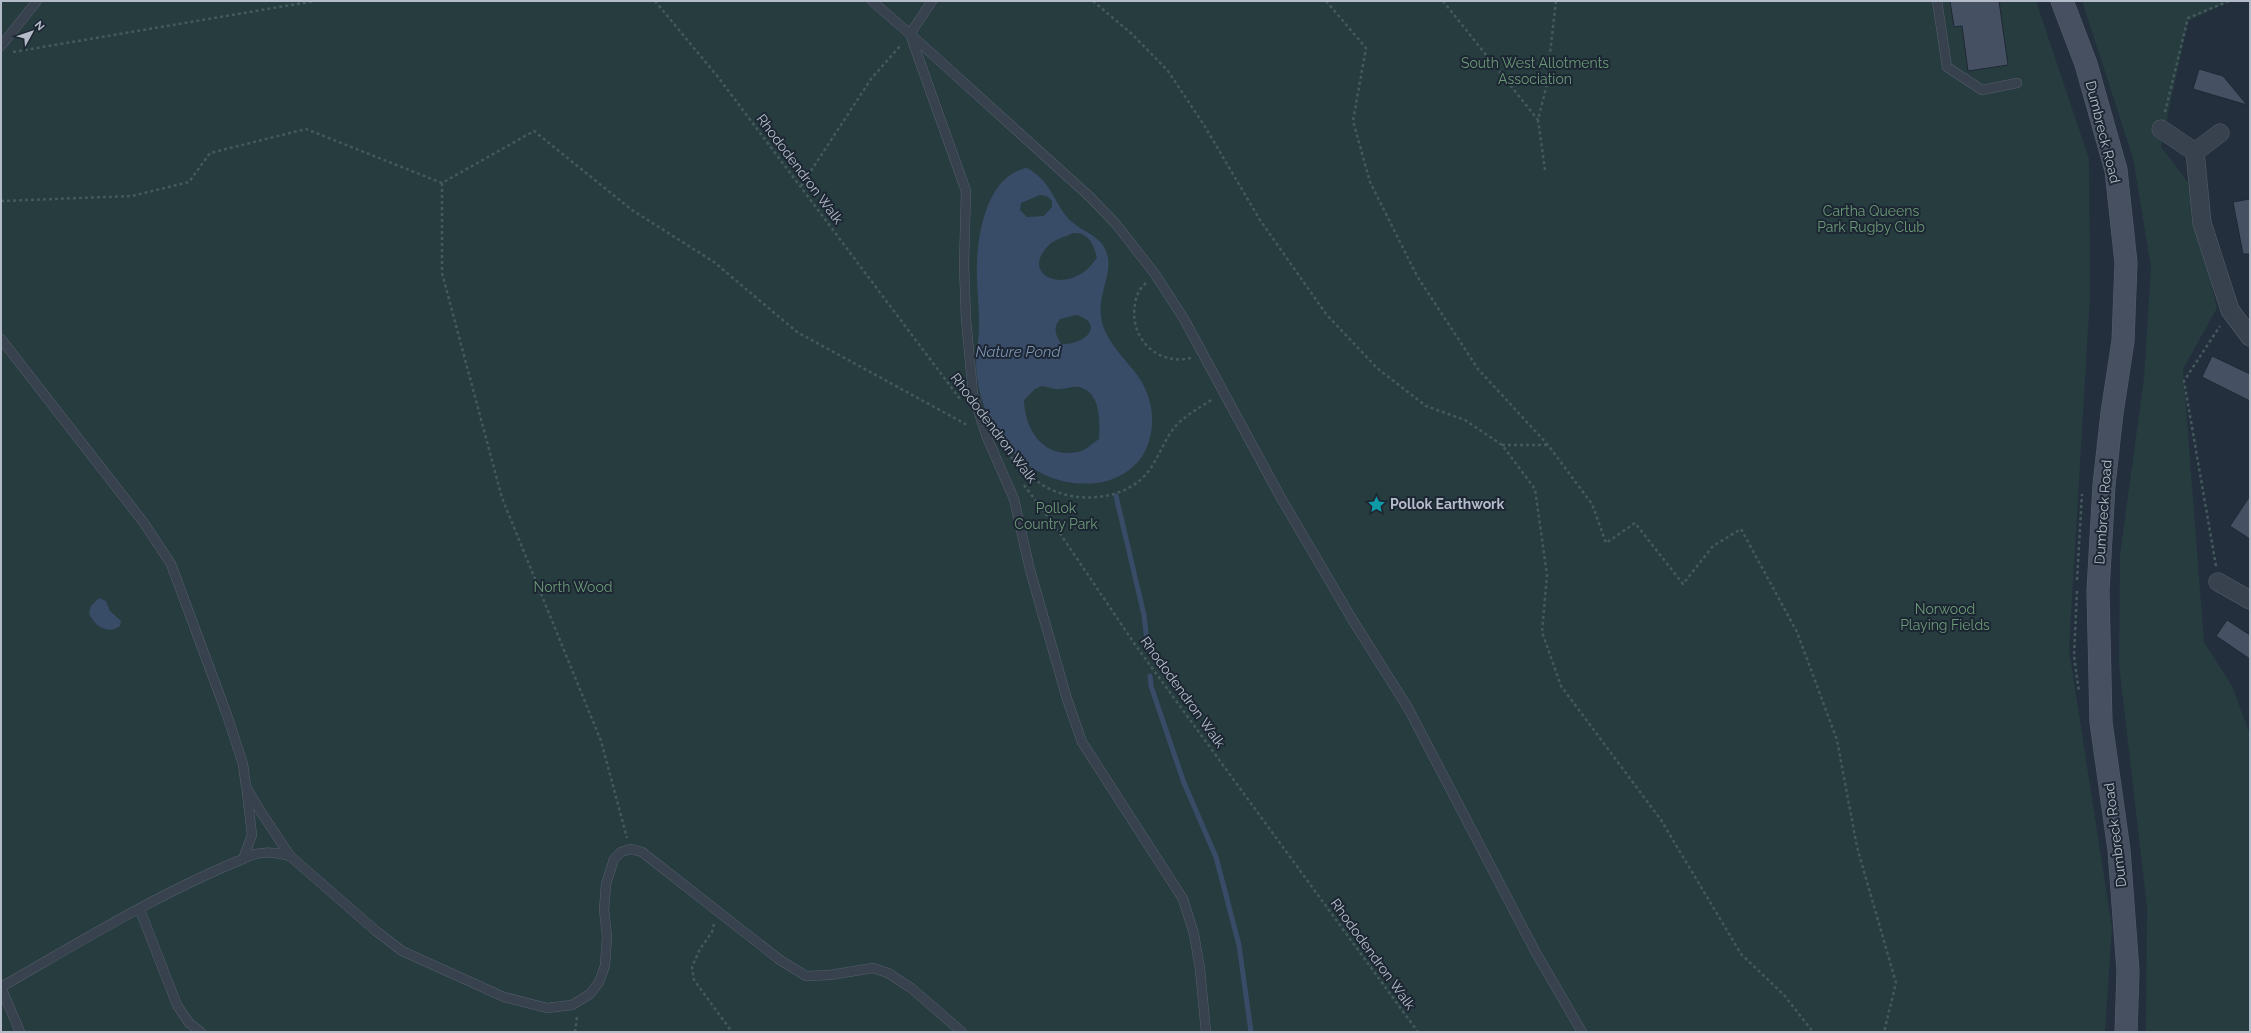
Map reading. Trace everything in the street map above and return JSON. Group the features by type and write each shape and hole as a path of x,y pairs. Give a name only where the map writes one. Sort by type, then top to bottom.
{"main road":[{"name":"Dumbreck Road","path":"2062,1 2086,64 2116,170 2126,263 2124,340 2112,413 2104,485 2098,591 2101,722 2119,850 2128,971 2126,1032"}],"street":[{"path":"2161,129 2195,152"},
{"path":"2195,152 2220,133"},
{"path":"2195,152 2202,223 2230,310 2250,337"},
{"path":"2218,582 2250,600"}],"lane":[{"path":"1,46 37,1"},
{"path":"872,1 1090,197 1116,224 1155,274 1184,319 1225,391 1281,498 1352,619 1408,708 1535,951 1582,1032"},
{"path":"910,34 932,1"},
{"path":"1937,1 1946,67 1982,90 2017,83"},
{"path":"910,34 966,191 964,265 969,359 973,394 986,435 1014,499 1032,578 1065,692 1082,742 1183,899 1194,934 1200,969 1206,1032"},
{"path":"1,339 144,523 170,564 227,715 243,764 252,835 243,859"},
{"path":"246,787 290,856 376,931 402,951 504,997 547,1008 572,1004 590,994 599,982 606,966 607,936 604,910 606,884 614,859 621,852 631,849 642,852 780,960 806,976 830,976 873,968 888,973 911,988 962,1032"},
{"path":"20,1032 1,987 214,871 253,854 268,851 290,856"},
{"path":"140,910 177,1005 189,1023 201,1032"},
{"path":"1199,1032 1204,1021"}],"path":[{"path":"9,53 315,1"},
{"name":"Rhododendron Walk","path":"655,1 718,77 963,404"},
{"path":"1093,1 1132,34 1168,72 1204,125 1260,220 1326,314 1377,368 1426,406 1465,420 1502,445 1535,489 1547,575 1542,632 1561,686 1661,820 1741,954 1784,995 1813,1032"},
{"path":"1326,1 1366,48 1353,120 1370,182 1417,276 1478,369 1548,446 1592,504 1606,543 1635,523 1683,584 1713,546 1741,529 1797,632 1837,740 1857,847 1896,983 1884,1032"},
{"path":"1443,1 1538,120"},
{"path":"1545,170 1538,120 1546,88 1556,1"},
{"path":"2161,129 2188,18 2229,1"},
{"path":"801,186 870,79 910,34"},
{"path":"1,202 132,196 189,182 210,153 306,129 442,183"},
{"path":"442,183 534,131 632,210 714,262 797,332 986,435"},
{"path":"442,183 442,273 502,498 601,741 631,849"},
{"path":"1155,274 1143,285 1136,296 1133,317 1138,334 1148,348 1162,357 1190,359 1201,350"},
{"path":"2218,582 2184,381 2230,310"},
{"path":"1010,456 1045,487 1065,494 1091,498 1108,496 1128,488 1147,474 1174,428 1184,418 1225,391"},
{"path":"1502,445 1548,446"},
{"name":"Rhododendron Walk","path":"1022,483 1058,532 1136,646 1418,1032"},
{"path":"716,910 712,932 700,949 692,967 694,980 732,1032"}],"green space":[{"name":"North Wood","path":"1,1 2036,1 2089,159 2090,296 2069,649 2112,928 2105,1032 1,1032"},
{"path":"2082,1 2230,1 2188,21 2161,147 2188,182 2217,308 2183,369 2204,642 2232,686 2250,734 2250,1032 2146,1032 2147,907 2119,665 2120,555 2144,378 2151,267 2133,158"}],"water":[{"name":"Nature Pond","path":"1027,168 1037,174 1069,219 1099,240 1107,254 1108,270 1101,305 1103,326 1113,345 1141,381 1150,402 1152,412 1151,434 1143,455 1129,470 1110,480 1096,483 1073,483 1052,478 1033,468 1016,455 1001,438 990,419 982,399 976,370 979,327 977,271 978,250 983,221 994,192 1003,181 1014,173","holes":["1040,195 1047,196 1052,201 1052,207 1044,216 1027,217 1020,210 1021,203","1073,233 1079,233 1090,240 1097,258 1079,275 1069,279 1051,279 1040,270 1039,263 1041,255 1048,246","1076,315 1090,323 1091,328 1089,333 1078,341 1061,344 1057,337 1056,331 1056,325 1060,319","1042,386 1054,389 1079,387 1086,390 1092,395 1098,408 1099,439 1086,449 1078,452 1066,453 1055,451 1046,447 1033,432 1025,411 1024,400 1035,389"]},
{"path":"99,598 106,601 110,611 121,621 120,626 110,630 102,628 91,618 89,613 91,606"}],"building":[{"path":"1950,1 1999,1 2008,65 1968,71 1962,26 1954,27"},
{"path":"2199,69 2223,76 2247,105 2193,89"},
{"path":"2250,199 2250,254 2243,254 2233,202"},
{"path":"2212,356 2250,374 2250,401 2202,377"},
{"path":"2250,496 2250,539 2230,526"},
{"path":"2227,620 2250,635 2250,659 2216,636"}],"waterway":[{"path":"1116,496 1144,615 1148,650"},
{"path":"1150,676 1151,686 1184,783 1216,857 1239,945 1251,1032"}],"place":[{"name":"Pollok Earthwork","path":"1377,504"}],"park label":[{"name":"South West Allotments Association","path":"1535,72"},
{"name":"Cartha Queens Park Rugby Club","path":"1871,220"},
{"name":"Pollok Country Park","path":"1056,516"},
{"name":"Norwood Playing Fields","path":"1945,618"}]}
